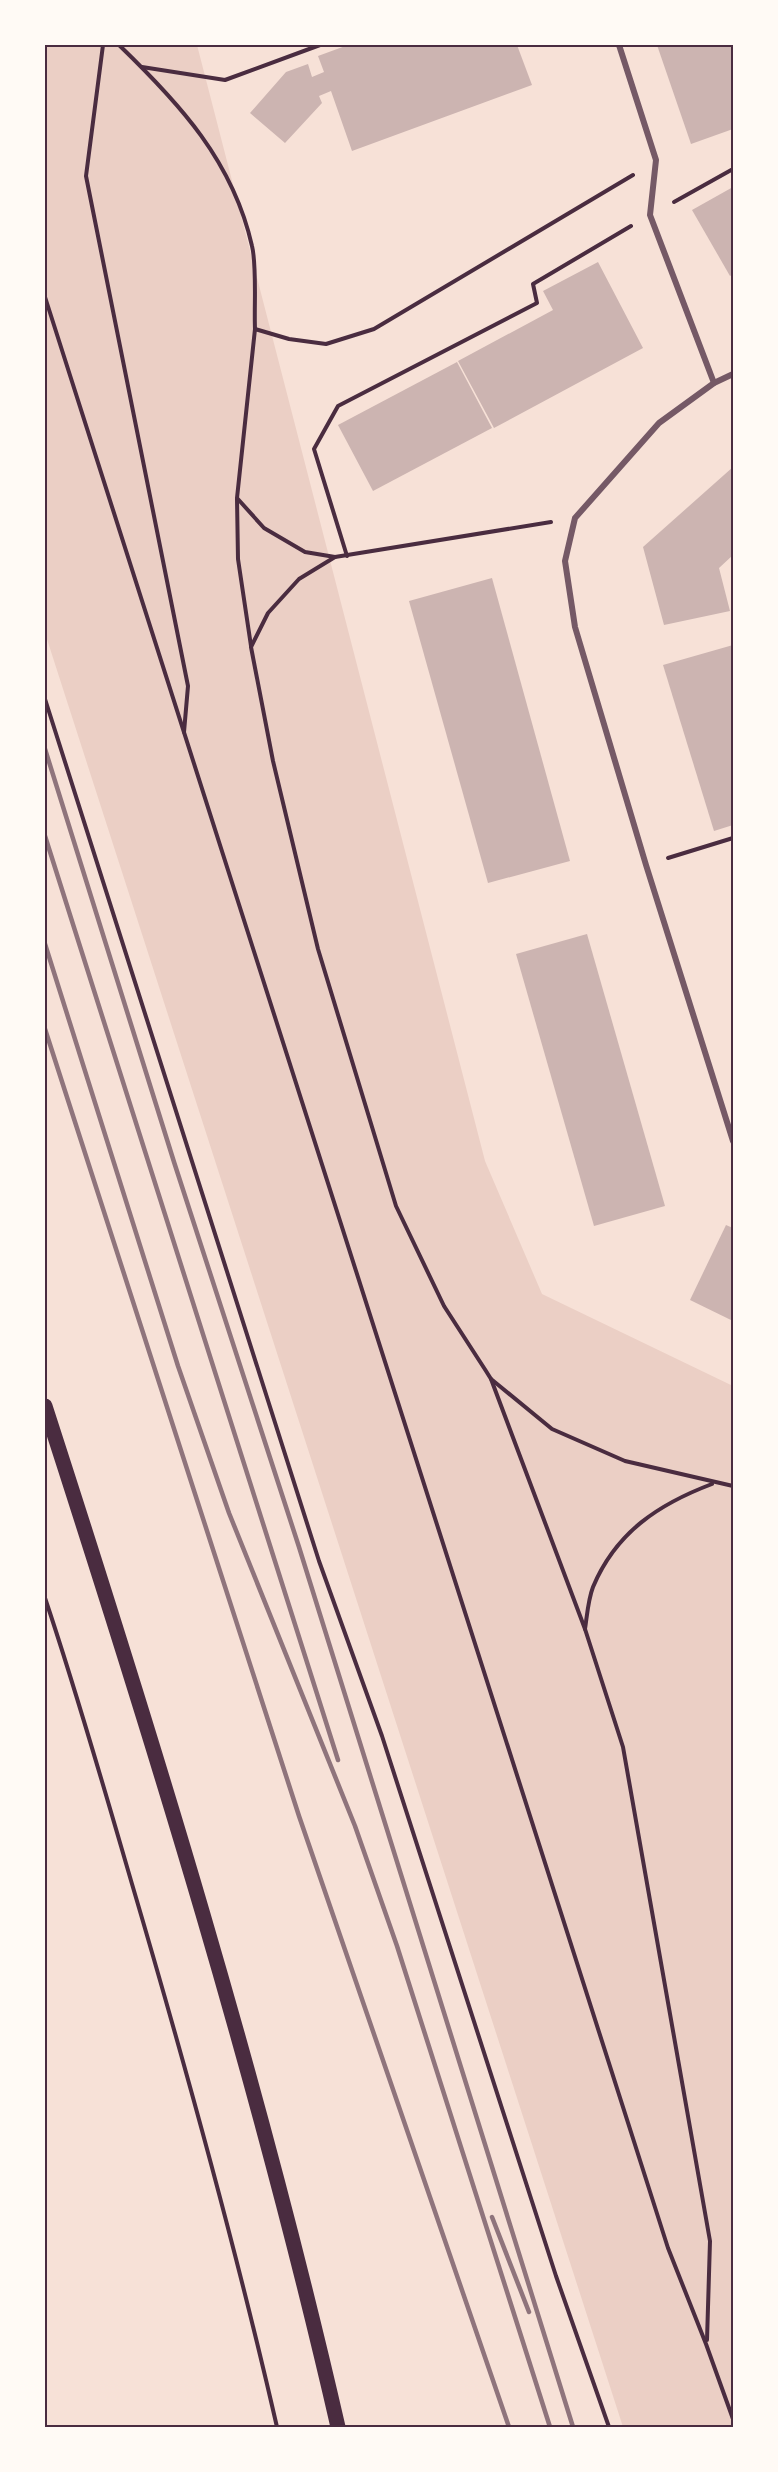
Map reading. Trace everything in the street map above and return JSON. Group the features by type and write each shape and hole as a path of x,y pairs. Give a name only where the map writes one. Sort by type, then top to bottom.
{"main road":[{"path":"45,1406 189,1863 267,2136 338,2427"}],"street":[{"path":"619,45 656,160 650,215 714,383"},
{"path":"733,374 714,383 659,423 575,518 565,561 575,627 646,865 733,1142"}],"path":[{"path":"103,45 86,176 188,686 184,734"},
{"path":"119,45 186,114 227,174 253,247 255,329 237,498 238,559 251,647 273,761 318,949 396,1206 444,1306 491,1378 585,1629 623,1747 710,2241 706,2344"},
{"path":"141,67 225,80 320,45"},
{"path":"255,329 289,339 326,344 374,329 656,160"},
{"path":"347,556 314,449 338,405 537,303 533,284 733,169"},
{"path":"45,297 664,2236 733,2419"},
{"path":"237,498 264,528 305,552 335,557 575,518"},
{"path":"251,647 268,613 299,579 335,557"},
{"path":"45,699 320,1561 382,1736 556,2276 609,2427"},
{"path":"646,865 733,838"},
{"path":"491,1378 552,1429 625,1461 733,1486"},
{"path":"585,1629 593,1588 618,1543 653,1512 683,1495 714,1483"},
{"path":"45,1598 73,1683 167,2003 248,2303 276,2427"}],"shaded area":[{"path":"45,45 197,45 485,1161 542,1294 733,1386 733,2427 623,2427 45,633"}],"building":[{"path":"348,45 517,45 532,85 352,151 331,91 319,96 322,103 285,143 250,113 286,72 308,64 312,77 324,72 318,56"},
{"path":"657,45 733,45 733,129 691,144"},
{"path":"733,187 733,274 730,276 692,210"},
{"path":"598,262 643,348 494,428 458,361 553,310 543,291"},
{"path":"457,362 492,428 373,491 338,425"},
{"path":"733,467 733,555 719,568 730,611 664,625 643,547"},
{"path":"492,578 570,861 488,883 409,601"},
{"path":"733,645 733,825 714,831 663,665"},
{"path":"587,934 665,1206 594,1226 516,954"},
{"path":"726,1225 733,1228 733,1321 690,1300"}],"railway":[{"path":"45,749 174,1162 299,1547 573,2427"},
{"path":"45,836 338,1760"},
{"path":"45,944 178,1366 229,1513 355,1826 397,1946 550,2427"},
{"path":"45,1029 299,1816 509,2427"},
{"path":"492,2217 529,2312"}]}
